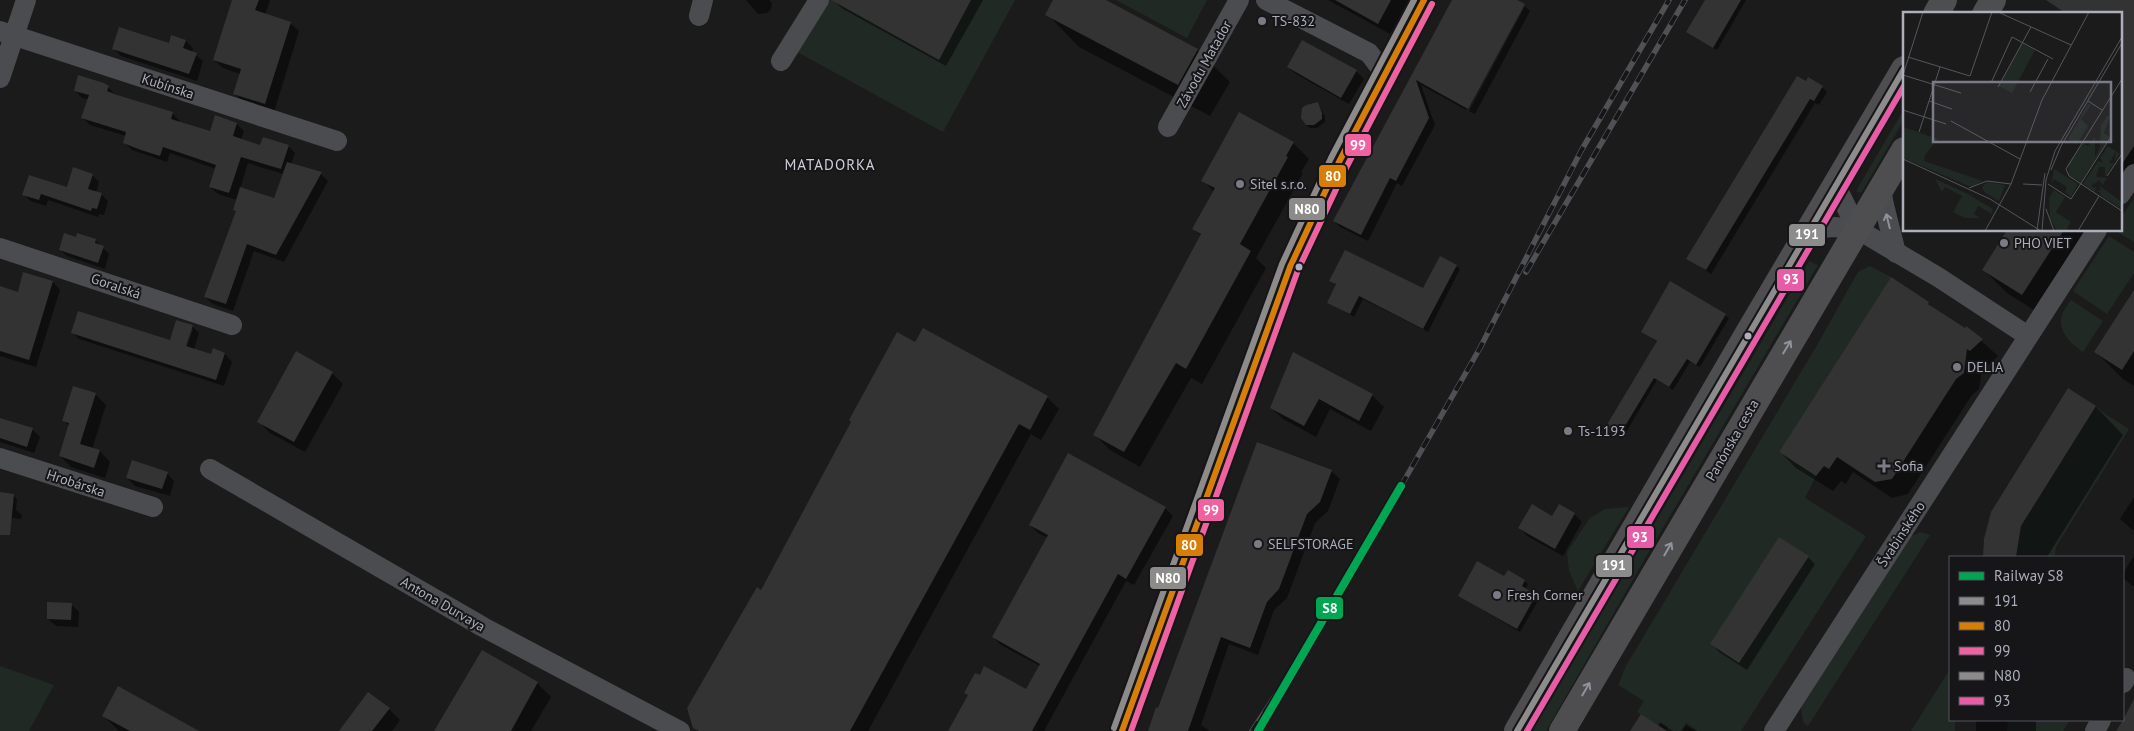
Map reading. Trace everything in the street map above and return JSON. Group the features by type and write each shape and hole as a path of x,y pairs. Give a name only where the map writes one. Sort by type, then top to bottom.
{"main road":[{"path":"1937,12 1944,0"},
{"path":"1986,12 1993,0"},
{"path":"1517,731 1748,333 1903,72"},
{"name":"Panónska cesta","path":"1562,731 1903,152"}],"street":[{"path":"0,78 7,34 26,0"},
{"path":"781,61 819,0"},
{"name":"Závodu Matador","path":"1168,127 1239,0"},
{"path":"1266,0 1369,53 1385,74"},
{"path":"1122,731 1290,267 1334,171 1424,0"},
{"name":"Kubínska","path":"7,34 337,141"},
{"path":"2122,192 2134,174"},
{"path":"1836,186 1857,229"},
{"path":"1882,188 1886,214 1896,252"},
{"path":"1810,229 1834,226 1857,229 1938,277 2028,336"},
{"name":"Švabinského","path":"1774,731 2097,231"},
{"name":"Goralská","path":"0,248 232,325"},
{"name":"Hrobárska","path":"0,458 153,508"},
{"name":"Antona Durvaya","path":"210,469 483,627 680,731"}],"shaded area":[{"path":"816,0 1015,0 943,132 790,48"},
{"path":"1116,0 1207,0 1187,38"},
{"path":"1903,111 1903,122 1861,193 1856,191"},
{"path":"2134,198 2134,242 2116,231 2122,231 2122,216"},
{"path":"2109,236 2134,252 2134,273 2107,314 2073,291"},
{"path":"1809,261 1818,265 1546,731 1532,731"},
{"path":"1870,266 1891,277 1779,452 1816,476 1805,498 1866,536 1741,731 1698,731 1686,723 1681,731 1665,731 1668,727 1660,722 1658,725 1637,712 1644,701 1618,685 1626,666 1817,345 1858,272"},
{"path":"2071,300 2103,321 2083,352 2070,341 2061,326 2062,315"},
{"path":"2096,406 2129,429 2056,547 2055,556 2016,556 2021,526"},
{"path":"1629,507 1578,591 1569,571 1567,552 1590,518 1605,509"},
{"path":"1921,532 1930,535 1808,726 1803,722 1801,707 1911,536"},
{"path":"0,666 54,685 29,731 0,731"},
{"path":"1949,671 1949,721 1955,721 1955,731 1911,731"},
{"path":"2008,721 2069,721 2063,731 2007,731"}],"building":[{"path":"232,0 259,0 255,10 291,22 265,104 233,94 241,69 213,60"},
{"path":"831,0 971,0 939,60"},
{"path":"1053,0 1106,0 1198,49 1178,85 1045,15"},
{"path":"1335,0 1391,0 1378,24"},
{"path":"1452,0 1517,0 1525,4 1468,109 1416,80 1429,118 1396,181 1390,178 1361,235 1333,221"},
{"path":"1705,0 1741,0 1713,48 1686,32"},
{"path":"2046,0 2134,0 2134,146 2122,164 2122,12 2064,12"},
{"path":"119,27 169,43 171,35 186,40 183,48 197,53 189,74 112,49"},
{"path":"1302,40 1357,70 1341,98 1287,67"},
{"path":"78,75 104,83 109,86 107,91 117,95 173,112 171,119 210,131 215,115 237,123 233,136 260,145 263,137 289,145 281,169 241,157 229,193 209,187 216,165 163,147 160,156 141,150 123,143 126,132 81,118 89,95 74,91"},
{"path":"1797,76 1806,81 1808,77 1823,86 1814,101 1810,99 1706,270 1686,259"},
{"path":"1318,102 1322,119 1314,125 1306,125 1301,118 1302,108"},
{"path":"1239,112 1294,142 1286,156 1288,157 1240,244 1251,251 1186,369 1176,363 1124,452 1093,435 1201,234 1192,229 1215,188 1201,181"},
{"path":"287,162 322,172 276,255 247,244 226,304 204,297 236,211 233,210 240,187 274,198"},
{"path":"73,167 93,174 88,189 102,193 97,209 92,208 91,211 41,194 39,200 22,195 29,175 67,187"},
{"path":"2006,231 2063,231 2022,295 1982,270"},
{"path":"64,233 76,237 77,233 96,239 95,243 104,246 98,263 59,250"},
{"path":"1345,250 1423,288 1440,256 1457,265 1423,329 1359,296 1350,314 1327,303 1336,284 1329,281"},
{"path":"23,272 53,281 29,360 0,351 0,286 18,292"},
{"path":"1891,277 1929,302 1928,304 1965,328 1966,326 1983,339 1970,351 1967,349 1964,373 1956,379 1892,479 1875,482 1837,457 1829,469 1824,466 1816,476 1779,452"},
{"path":"1670,281 1726,314 1696,365 1687,359 1669,387 1654,378 1619,436 1605,428 1657,341 1641,332"},
{"path":"2134,290 2134,351 2122,370 2094,352"},
{"path":"78,311 170,340 176,320 193,325 186,346 211,354 213,348 225,353 216,380 71,333"},
{"path":"923,328 1048,396 1030,430 1019,424 850,731 699,731 693,728 687,708 757,587 761,590 897,332 915,342"},
{"path":"296,351 333,372 294,442 257,422"},
{"path":"1293,352 1373,394 1359,421 1319,399 1304,426 1270,408"},
{"path":"73,386 96,393 80,444 100,450 94,468 59,456 69,423 62,421"},
{"path":"2068,388 2096,406 2021,526 2016,556 1983,556 1984,539 1991,512"},
{"path":"0,418 33,428 27,447 0,438"},
{"name":"SELFSTORAGE","path":"1257,442 1332,470 1320,502 1307,514 1279,589 1267,602 1250,648 1221,637 1188,731 1148,731 1156,707 1158,708"},
{"path":"1068,453 1166,507 1126,579 1118,574 1032,731 948,731 968,695 964,693 975,673 980,675 984,666 1026,689 1040,664 992,637 1048,535 1029,525"},
{"path":"132,460 168,472 162,489 126,478"},
{"path":"0,492 14,494 10,535 0,535"},
{"path":"1532,504 1552,516 1559,504 1575,513 1555,549 1518,528"},
{"path":"1779,537 1809,556 1739,663 1710,644"},
{"name":"Fresh Corner","path":"1477,561 1504,576 1508,570 1525,580 1522,586 1536,595 1517,629 1458,596"},
{"path":"47,602 72,603 71,620 47,619"},
{"path":"482,650 538,682 511,731 434,731"},
{"path":"118,686 199,731 130,731 102,716"},
{"path":"368,692 390,708 372,731 339,731"},
{"path":"2134,699 2134,731 2116,731 2124,721"},
{"path":"1641,714 1667,731 1630,731"}],"railway":[{"path":"1401,486 1480,348 1581,151 1669,0"},
{"path":"1526,272 1685,0"},
{"path":"1252,731 1307,648"}],"rail line":[{"name":"S8","path":"1258,731 1401,486"}],"transit line":[{"name":"N80","path":"1114,728 1282,264 1331,158 1414,0"},
{"name":"80","path":"1122,731 1290,267 1339,162 1424,0"},
{"name":"99","path":"1131,731 1298,270 1347,166 1432,4"},
{"name":"191","path":"1517,731 1903,71"},
{"name":"93","path":"1527,731 1903,88"}],"place":[{"name":"TS-832","path":"1262,21"},
{"name":"Sitel s.r.o.","path":"1240,184"},
{"name":"PHO VIET","path":"2004,243"},
{"name":"DELIA","path":"1957,367"},
{"name":"Ts-1193","path":"1568,431"},
{"name":"Sofia","path":"1884,466"},
{"name":"SELFSTORAGE","path":"1258,544"},
{"name":"Fresh Corner","path":"1497,595"}],"district":[{"name":"MATADORKA","path":"830,165"}]}
